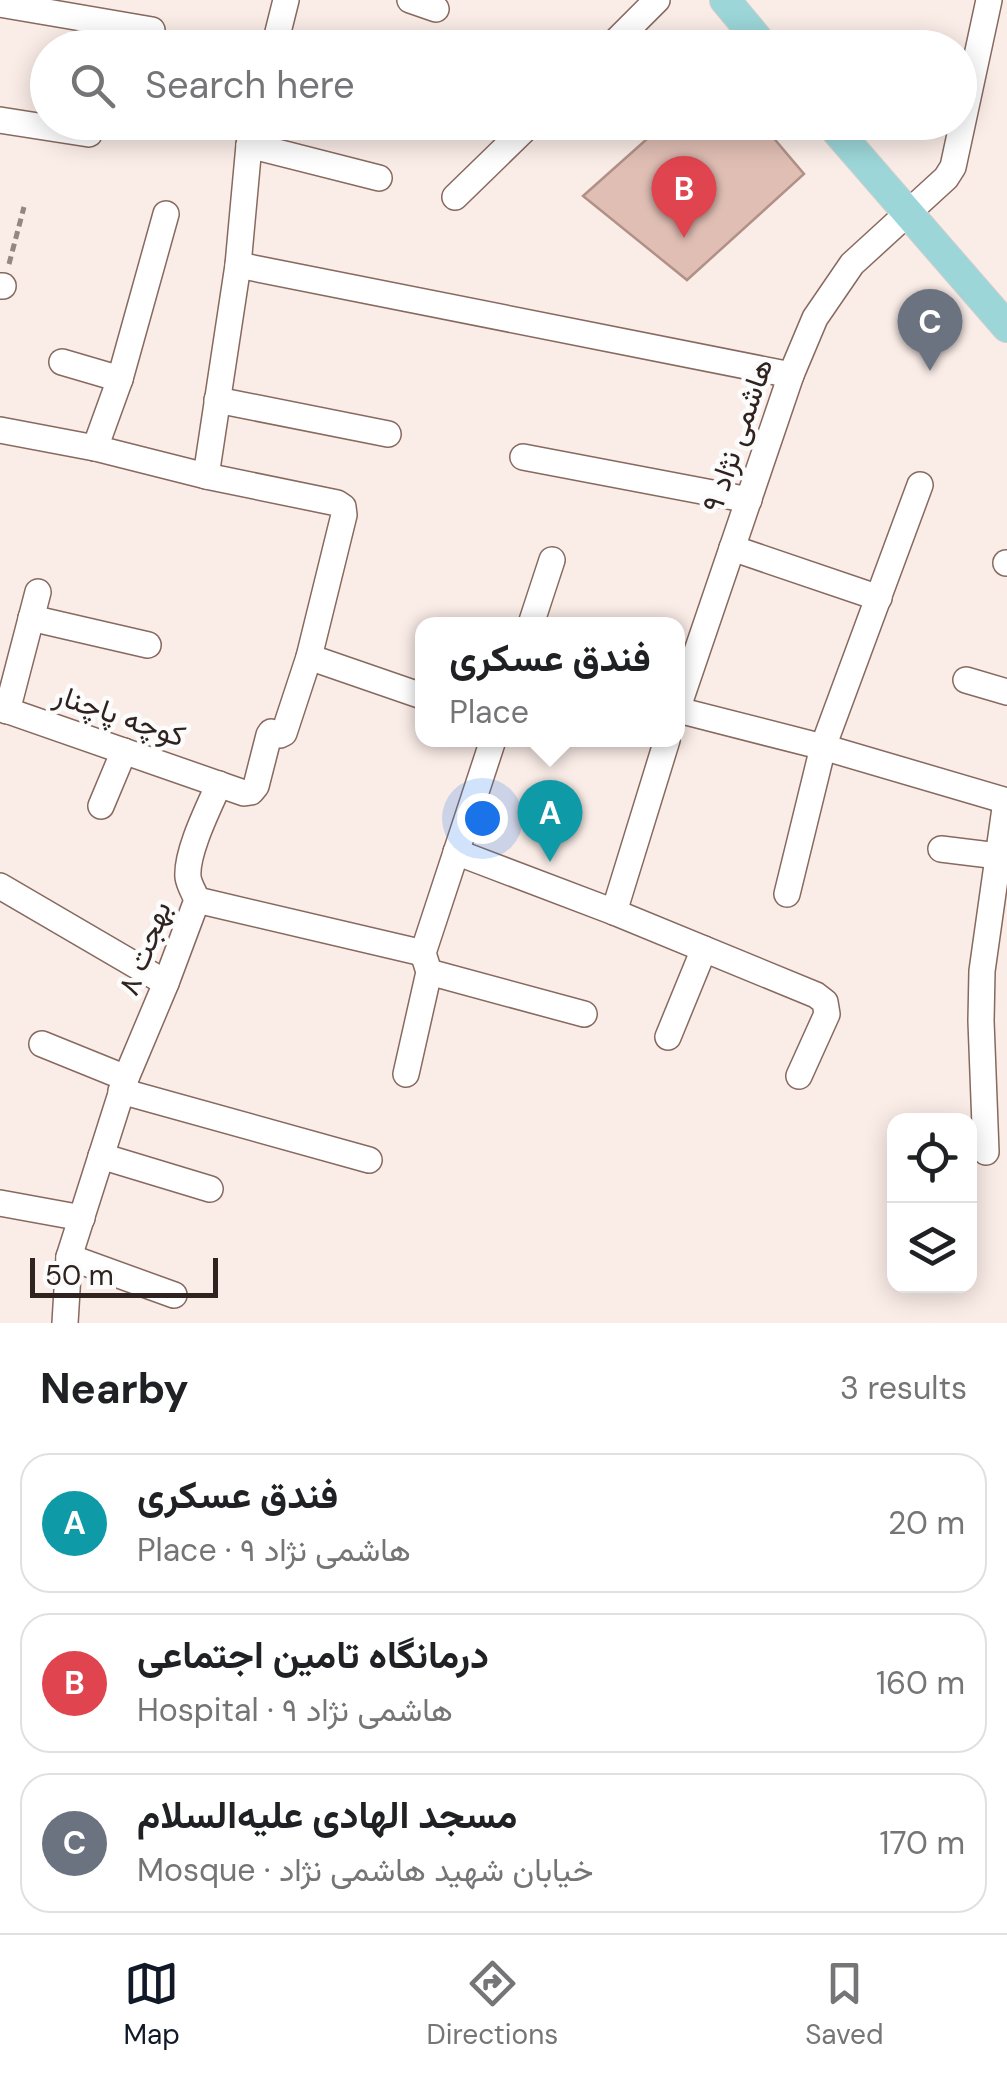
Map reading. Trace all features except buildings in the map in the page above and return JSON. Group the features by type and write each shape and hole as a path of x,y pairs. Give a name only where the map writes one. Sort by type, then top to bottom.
{"main road":[{"path":"725,0 751,30"},
{"path":"845,140 1007,328"}],"street":[{"path":"278,30 286,0"},
{"path":"410,0 436,10"},
{"path":"627,30 657,0"},
{"name":"هاشمی نژاد ۹","path":"977,56 989,0"},
{"path":"0,4 152,30"},
{"path":"0,120 30,125"},
{"path":"206,476 238,265 251,140"},
{"path":"269,140 379,178"},
{"path":"456,197 514,140"},
{"name":"هاشمی نژاد ۹","path":"685,688 791,375 815,318 852,264 946,178 953,167 959,140"},
{"path":"95,448 120,378 166,214"},
{"path":"238,265 791,375"},
{"path":"62,362 120,378"},
{"path":"217,400 388,434"},
{"path":"0,430 337,503 342,508 344,514 309,657 284,733 269,734 252,792 219,784"},
{"path":"523,457 749,500"},
{"path":"787,894 823,747 920,485"},
{"path":"732,548 879,598"},
{"path":"533,617 552,560"},
{"path":"4,709 38,592"},
{"path":"31,618 148,645"},
{"path":"309,657 415,694"},
{"path":"966,680 1007,692"},
{"name":"کوچه پاچنار","path":"4,709 219,784"},
{"path":"685,711 1006,801 982,971 986,1152"},
{"path":"406,1074 426,962 491,747"},
{"path":"614,912 666,747"},
{"path":"102,806 124,751"},
{"name":"بهجت ۸","path":"65,1323 69,1257 124,1084 197,900 188,882 188,866 219,784"},
{"path":"942,849 998,856"},
{"path":"456,852 816,994 825,1002 826,1014 799,1076"},
{"path":"0,886 166,983"},
{"path":"197,900 426,962 584,1014"},
{"path":"668,1037 704,949"},
{"path":"42,1044 124,1084 369,1160"},
{"path":"100,1156 210,1189"},
{"path":"0,1203 82,1218"},
{"path":"69,1257 174,1295"}],"path":[{"path":"1,286 24,207"}],"place":[{"name":"درمانگاه تامین اجتماعی","path":"684,238"},
{"name":"مسجد الهادی علیه‌السلام","path":"930,371"},
{"name":"فندق عسکری","path":"550,862"}]}
